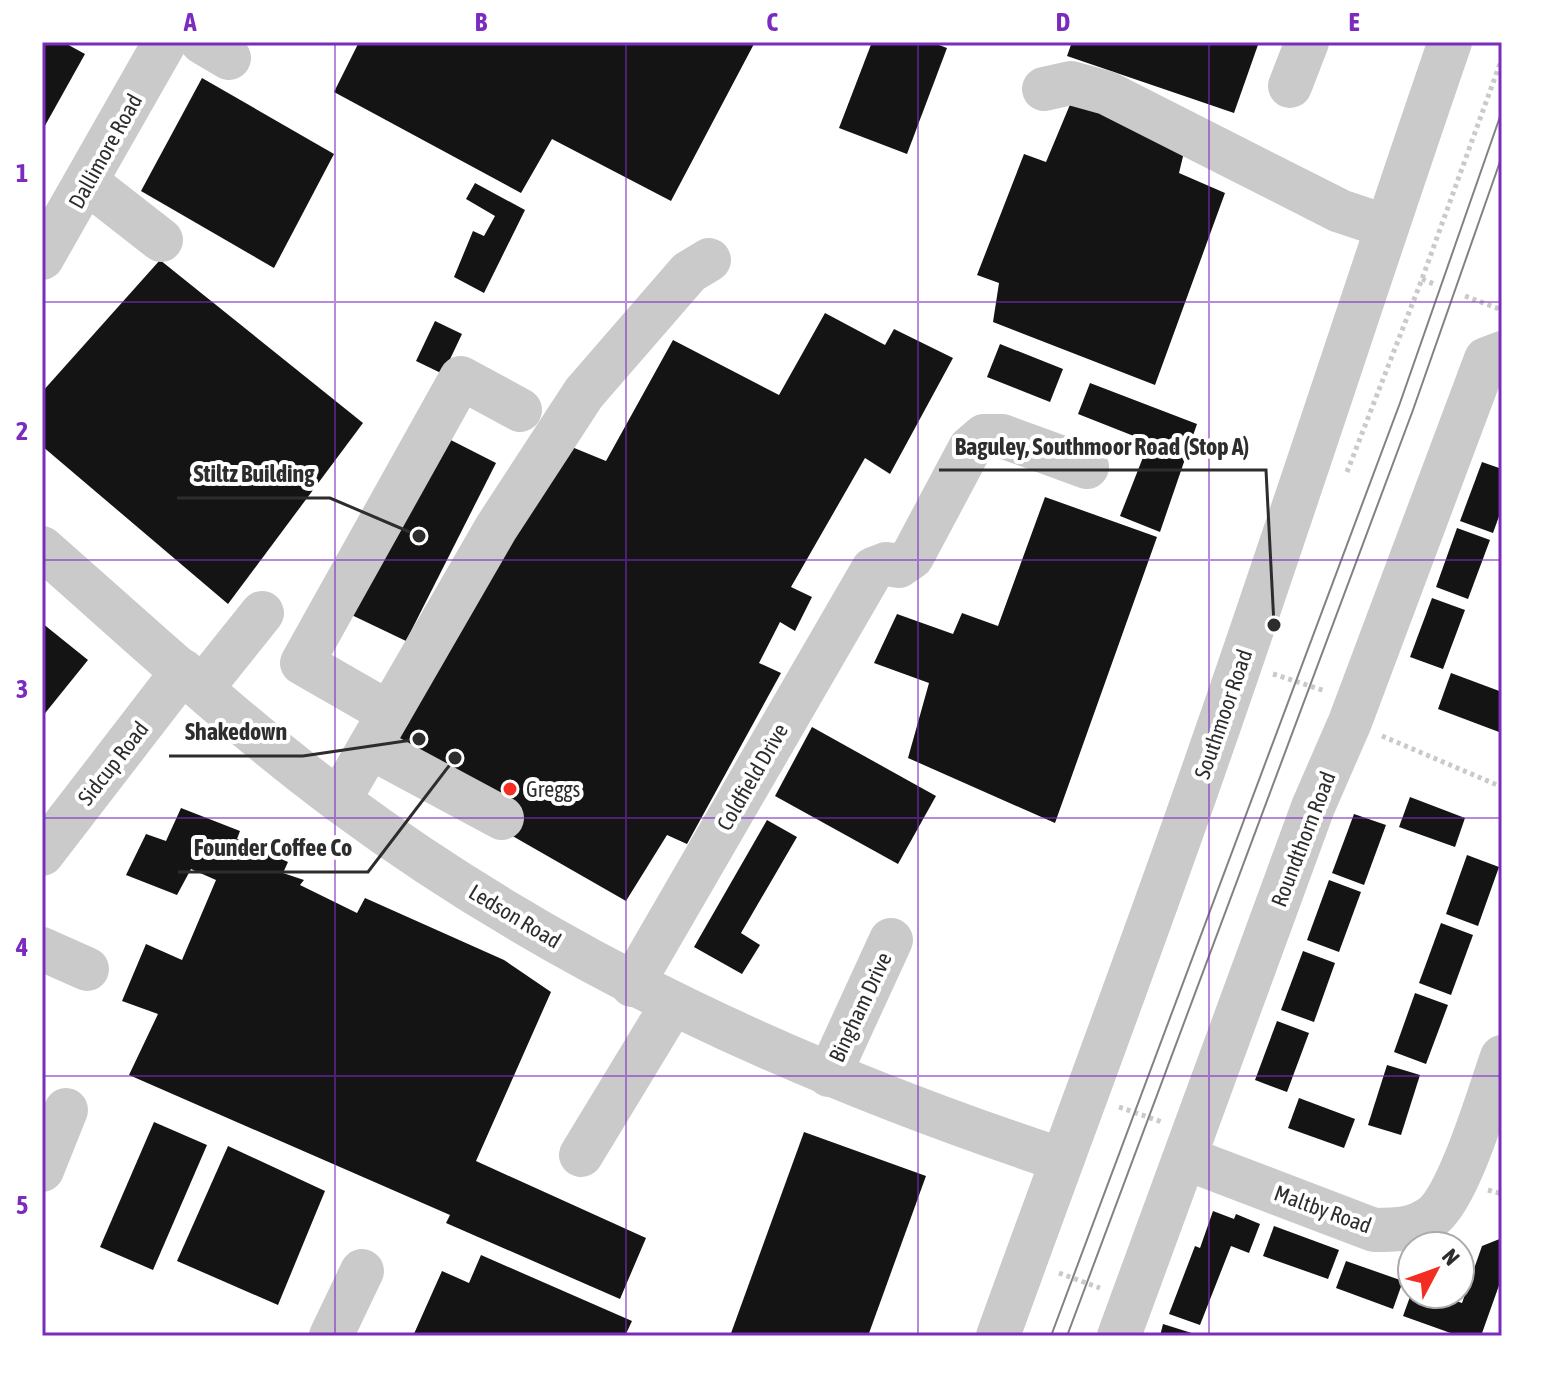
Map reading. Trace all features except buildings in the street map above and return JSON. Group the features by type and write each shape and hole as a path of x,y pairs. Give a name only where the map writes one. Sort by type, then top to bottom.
{"street":[{"path":"1290,86 1307,42"},
{"name":"Southmoor Road","path":"998,1336 1213,743 1350,346 1385,226 1450,42"},
{"name":"Dallimore Road","path":"42,258 88,183 181,47"},
{"path":"1044,89 1071,83 1107,93 1340,211 1385,226"},
{"path":"88,183 161,240"},
{"path":"339,800 496,528 584,393 689,272 709,260"},
{"name":"Roundthorn Road","path":"1119,1336 1313,807 1338,707 1486,359 1502,353"},
{"path":"502,818 387,716 302,663 461,378 520,410"},
{"name":"Coldfield Drive","path":"632,985 873,569 886,564 899,566 912,557 970,448 984,436 1002,436 1087,467"},
{"name":"Ledson Road","path":"42,548 193,680 339,800 501,909 672,1005 829,1075 956,1125 1062,1160"},
{"name":"Sidcup Road","path":"42,854 193,680 262,613"},
{"name":"Bingham Drive","path":"829,1075 891,940"},
{"path":"42,949 87,969"},
{"path":"581,1155 672,1005"},
{"name":"Maltby Road","path":"1185,1158 1374,1230 1407,1230 1435,1215 1457,1179 1502,1057"},
{"path":"42,1170 66,1110"},
{"path":"331,1336 362,1271"}],"path":[{"path":"1422,279 1434,284"},
{"path":"1465,296 1502,310"},
{"path":"1268,673 1502,787"},
{"path":"1059,1273 1073,1278"}],"tram line":[{"path":"1051,1336 1400,403 1502,111"},
{"path":"1067,1336 1413,410 1502,156"}],"place":[{"name":"Stiltz Building","path":"419,536"},
{"name":"Baguley, Southmoor Road (Stop A)","path":"1274,625"},
{"name":"Shakedown","path":"419,739"},
{"name":"Founder Coffee Co","path":"455,758"},
{"name":"Greggs","path":"510,789"}]}
